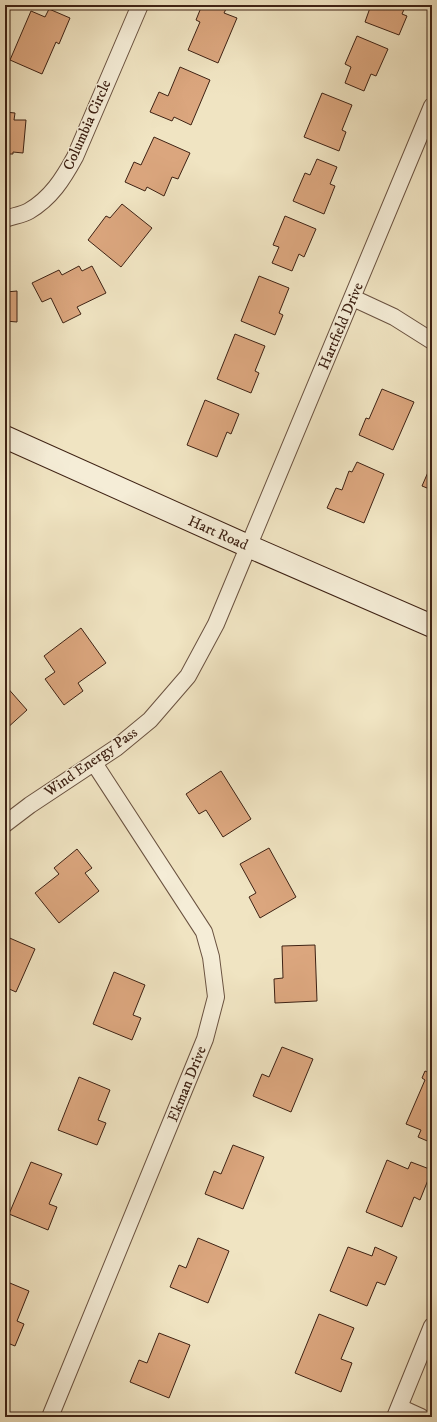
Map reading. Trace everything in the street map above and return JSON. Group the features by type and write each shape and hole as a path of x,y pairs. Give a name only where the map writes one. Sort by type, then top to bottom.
{"street":[{"name":"Columbia Circle","path":"5,219 28,212 48,198 64,178 140,5"},
{"name":"Hartfield Drive","path":"248,546 432,106"},
{"path":"353,298 394,318 432,341"},
{"name":"Hart Road","path":"5,437 248,546 432,626"},
{"name":"Wind Energy Pass","path":"5,824 30,804 116,748 150,720 188,676 216,624 248,546"},
{"name":"Ekman Drive","path":"50,1417 205,1039 216,997 211,957 204,932 94,763"},
{"path":"421,1417 397,1412 432,1326"}],"building":[{"path":"202,5 228,5 224,13 237,18 218,63 188,50 200,22 196,20"},
{"path":"371,5 406,5 402,14 407,16 399,35 365,22"},
{"path":"49,9 70,18 59,44 56,42 42,74 10,60 31,11 45,17"},
{"path":"357,36 388,49 376,76 371,74 364,91 345,83 351,67 345,64"},
{"path":"180,67 210,80 191,125 174,117 172,121 150,112 159,92 168,96"},
{"path":"322,93 352,105 342,130 346,132 339,151 304,137"},
{"path":"5,112 15,113 14,120 26,120 23,153 13,152 13,154 5,154"},
{"path":"154,137 190,153 178,179 172,177 164,196 147,187 145,191 125,182 134,162 141,165"},
{"path":"317,159 337,167 330,184 335,186 324,214 293,201 305,173 310,175"},
{"path":"122,204 152,228 121,267 88,240 106,216 110,218"},
{"path":"285,216 316,229 304,257 299,254 292,271 272,263 279,247 273,245"},
{"path":"79,266 82,271 92,266 106,293 77,307 81,314 63,323 51,298 42,302 32,283 59,270 62,275"},
{"path":"259,276 289,288 279,313 283,315 275,335 241,321"},
{"path":"5,280 7,280 6,292 17,291 17,322 5,321"},
{"path":"235,334 265,346 255,371 259,373 251,393 217,379"},
{"path":"382,389 414,402 393,450 359,435 366,418 369,419"},
{"path":"205,400 239,414 231,434 227,432 217,457 187,445"},
{"path":"357,462 384,474 364,523 327,508 336,488 342,490 349,471 352,472"},
{"path":"432,463 432,490 422,486"},
{"path":"81,628 106,663 78,683 83,691 64,705 45,679 55,672 44,656"},
{"path":"5,685 27,710 5,730"},
{"path":"221,771 251,819 223,837 206,810 199,814 186,794"},
{"path":"269,848 296,897 260,918 249,897 256,893 240,864"},
{"path":"77,849 92,868 85,873 99,891 59,923 35,893 59,874 54,868"},
{"path":"5,936 35,949 16,992 7,988 5,993"},
{"path":"315,945 317,1001 275,1003 274,979 283,978 282,946"},
{"path":"114,972 145,985 133,1015 141,1018 132,1040 93,1024"},
{"path":"282,1047 313,1059 291,1112 253,1096 262,1074 269,1077"},
{"path":"425,1071 432,1074 432,1143 418,1137 421,1130 406,1124 425,1080 422,1078"},
{"path":"79,1077 110,1090 98,1120 106,1123 97,1145 58,1130"},
{"path":"233,1145 264,1157 243,1209 205,1194 214,1171 221,1174"},
{"path":"387,1160 408,1169 411,1162 432,1170 420,1200 414,1197 402,1227 366,1212"},
{"path":"31,1162 62,1174 49,1204 57,1207 48,1230 9,1214"},
{"path":"198,1238 229,1251 208,1303 170,1287 179,1265 186,1268"},
{"path":"348,1247 372,1256 375,1247 397,1257 385,1285 377,1282 367,1306 330,1291"},
{"path":"5,1281 29,1291 17,1321 24,1324 15,1346 5,1342"},
{"path":"319,1314 354,1328 341,1359 352,1363 341,1392 295,1373"},
{"path":"159,1333 190,1345 169,1398 130,1382 139,1360 147,1363"}]}
